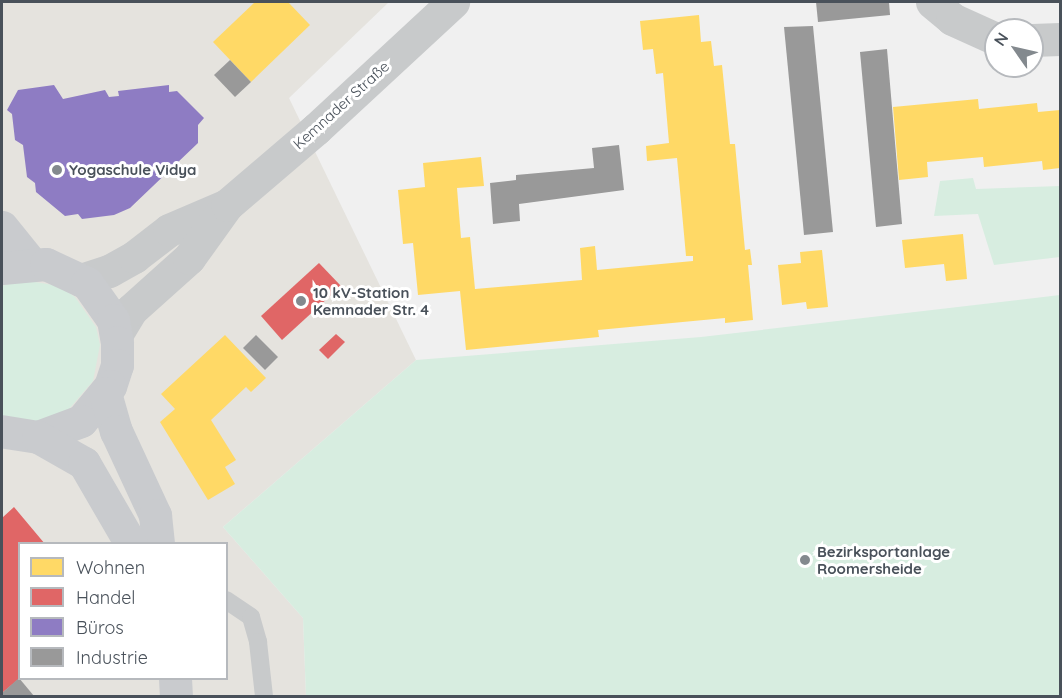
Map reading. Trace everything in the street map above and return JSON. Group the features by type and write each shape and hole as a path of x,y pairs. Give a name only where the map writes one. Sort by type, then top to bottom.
{"main road":[{"path":"2,227 16,266 67,271 81,280 102,300 116,335 117,365 105,393 81,421 14,437"},
{"path":"105,393 116,431 155,515 158,542"},
{"path":"14,437 84,463 130,542"},
{"path":"175,680 176,696"}],"street":[{"name":"Kemnader Straße","path":"116,335 131,310 189,258 227,205 316,129 453,2"},
{"path":"932,2 952,19 984,34"},
{"path":"1044,40 1060,39"},
{"name":"Kemnader Straße","path":"81,280 109,271 134,257 169,230 227,205"}],"lane":[{"path":"228,601 251,617 258,642 264,696"}],"shaded area":[{"path":"2,2 389,2 289,98 416,360 223,527 303,618 306,696 2,696"}],"green space":[{"path":"973,178 976,189 1060,186 1060,257 994,265 978,214 934,216 940,181"},
{"path":"23,280 59,286 75,297 96,327 100,345 93,381 69,409 35,422 2,417 2,286"},
{"path":"1060,295 1060,696 306,696 303,618 223,527 416,360 701,337"}],"building: Wohnen":[{"path":"255,2 288,2 310,25 251,82 213,42"},
{"path":"699,15 701,42 711,41 714,66 722,65 730,144 735,144 745,250 750,249 752,265 748,265 753,320 725,323 725,318 598,330 599,337 466,350 460,291 418,295 413,243 403,244 398,190 425,187 423,163 481,157 484,186 457,188 461,238 470,237 475,289 582,280 580,248 595,246 597,270 693,261 693,256 686,256 677,158 647,161 646,146 669,143 663,73 656,74 653,49 643,50 640,21"},
{"path":"978,99 979,109 1037,103 1038,112 1060,110 1060,168 1043,170 1042,161 984,167 983,157 927,162 928,177 899,180 893,107"},
{"path":"963,234 967,279 946,281 944,264 905,268 902,240"},
{"path":"822,250 828,307 807,309 806,302 782,305 778,265 801,263 800,252"},
{"path":"225,335 266,378 251,392 246,387 211,420 236,460 225,467 235,484 208,500 160,422 175,409 161,394"}],"building: Handel":[{"name":"10 kV-Station Kemnader Str. 4","path":"319,263 341,286 282,340 261,316"},
{"path":"336,334 345,342 328,359 319,350"},
{"path":"14,507 43,542 18,542 18,680 2,693 2,518"}],"building: Büros":[{"path":"54,85 63,99 105,90 109,97 119,96 118,91 169,85 169,92 177,91 204,118 198,125 198,143 130,208 114,215 82,219 78,214 65,216 36,192 35,183 27,177 23,145 15,140 12,114 7,110 18,90"}],"building: Industrie":[{"path":"816,2 889,2 890,15 818,22"},
{"path":"813,26 833,232 804,235 784,27"},
{"path":"887,49 902,224 876,227 860,52"},
{"path":"230,60 251,82 235,97 214,75"},
{"path":"619,145 624,190 519,204 520,221 493,224 490,183 516,180 516,175 594,168 592,148"},
{"path":"256,335 278,357 265,370 243,348"},
{"path":"18,679 34,696 2,696 2,693"}],"place":[{"name":"Yogaschule Vidya","path":"57,170"},
{"name":"10 kV-Station Kemnader Str. 4","path":"301,301"},
{"name":"Bezirksportanlage Roomersheide","path":"805,560"}]}
